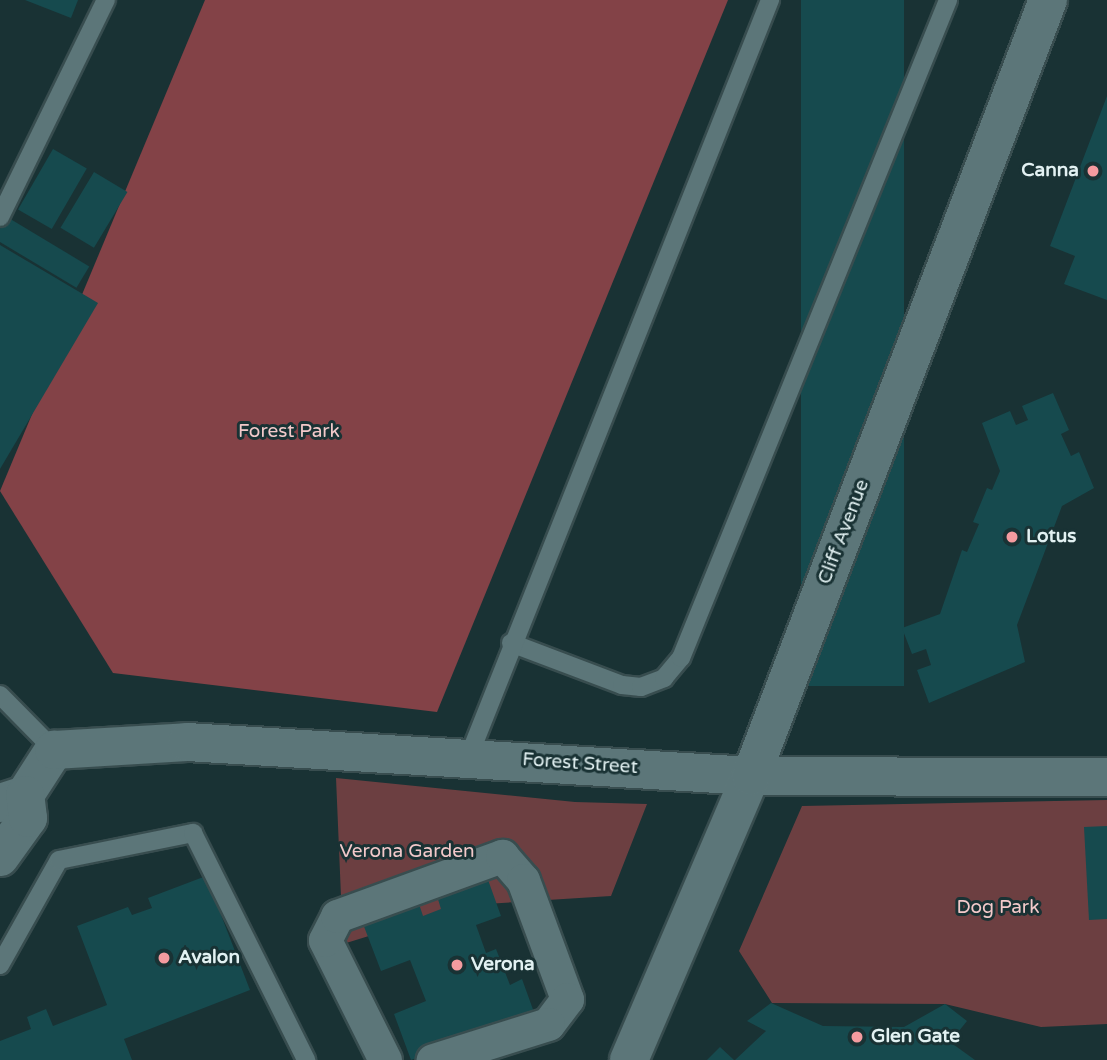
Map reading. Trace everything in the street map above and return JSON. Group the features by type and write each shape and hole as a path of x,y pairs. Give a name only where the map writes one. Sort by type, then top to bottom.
{"street":[{"name":"Cliff Avenue","path":"629,1060 751,776 1048,0"},
{"name":"Forest Street","path":"54,750 187,742 751,776 1107,777"},
{"path":"0,857 28,818 13,799 54,750"},
{"path":"385,1060 325,940 337,916 502,856 523,880 567,999 548,1024 433,1060"}],"lane":[{"path":"0,217 106,0"},
{"path":"469,757 511,643 770,0"},
{"path":"511,643 622,685 641,687 664,678 681,658 948,0"},
{"path":"0,695 54,750"},
{"path":"0,965 59,860 193,833 306,1060"}],"green space":[{"name":"Forest Park","path":"205,0 728,0 437,712 113,673 0,491"},
{"name":"Verona Garden","path":"336,778 575,802 647,804 611,896 469,905 343,944"},
{"name":"Dog Park","path":"1107,800 1107,1024 1041,1027 945,1004 772,1003 739,951 802,806"}],"building":[{"path":"25,0 78,0 71,18"},
{"path":"801,0 904,0 904,686 801,686"},
{"name":"Canna","path":"1107,96 1107,300 1064,284 1075,256 1050,246"},
{"path":"53,149 87,168 52,229 18,210"},
{"path":"94,172 127,192 94,248 61,228"},
{"path":"7,217 89,266 76,288 0,242 0,229"},
{"path":"0,245 98,303 0,469"},
{"name":"Lotus","path":"1053,393 1069,430 1061,434 1071,456 1079,452 1094,488 1062,506 1017,625 1025,662 929,703 917,670 931,665 926,649 912,654 902,628 940,614 962,550 967,552 979,524 973,522 987,488 992,490 1000,471 982,423 1010,411 1016,425 1028,420 1022,406"},
{"path":"1107,826 1107,919 1089,920 1084,827"},
{"name":"Avalon","path":"206,876 250,990 124,1039 132,1060 0,1060 0,1041 31,1029 27,1017 46,1009 53,1026 107,1005 77,926 128,907 132,915 152,908 148,898"},
{"name":"Verona","path":"487,877 501,916 476,925 486,953 496,949 510,985 522,979 535,1015 411,1060 394,1014 426,1001 410,960 381,971 360,916 416,895 423,916 441,909 437,896"},
{"name":"Glen Gate","path":"771,1003 823,1026 904,1027 945,1004 967,1021 950,1042 975,1060 735,1060 766,1031 747,1021"},
{"path":"720,1047 734,1060 707,1060"}],"place":[{"name":"Canna","path":"1093,171"},
{"name":"Lotus","path":"1012,537"},
{"name":"Avalon","path":"164,958"},
{"name":"Verona","path":"457,965"},
{"name":"Glen Gate","path":"857,1037"}]}
